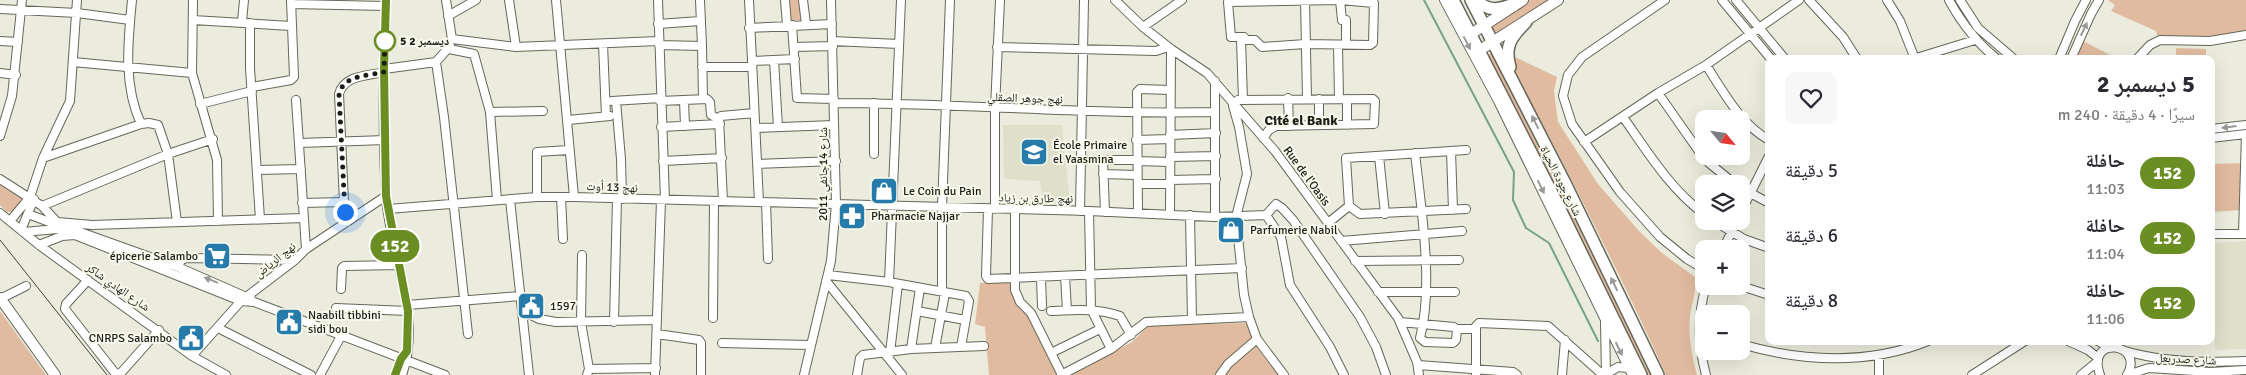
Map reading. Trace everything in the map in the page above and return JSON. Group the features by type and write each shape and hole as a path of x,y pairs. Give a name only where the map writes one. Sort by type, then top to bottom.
{"highway":[{"name":"شارع جودة الحياة","path":"1453,0 1480,50 1641,375"},
{"name":"شارع جودة الحياة","path":"1471,0 1515,84 1658,375"},
{"path":"1477,0 1484,7 1493,10 1520,2"},
{"path":"1515,84 1509,61 1508,45 1514,33 1526,22"}],"main road":[{"path":"1480,50 1558,0"},
{"path":"1471,34 1520,2"},
{"path":"0,299 55,375"}],"street":[{"path":"0,136 12,96 16,74 22,0"},
{"path":"77,0 70,101 42,158 22,231 92,225 303,218"},
{"path":"132,0 128,67 130,94 141,124"},
{"path":"193,0 192,73 200,104 213,139 217,160 218,221"},
{"path":"244,0 258,170 260,219"},
{"path":"347,222 344,202 340,88 347,80 384,70 436,62 448,49 452,39 446,0"},
{"path":"448,16 476,0"},
{"path":"509,0 516,47"},
{"path":"556,0 574,197"},
{"path":"582,254 581,322 588,372 655,371 663,200 658,0"},
{"path":"700,0 703,98"},
{"path":"749,0 754,113 768,260"},
{"path":"702,67 752,64 774,60 795,60 785,0"},
{"path":"804,0 806,24"},
{"name":"شارع 14جانفي 2011","path":"804,375 827,278 836,204 830,0"},
{"path":"889,282 894,206 901,0"},
{"path":"935,348 944,293 942,207 950,0"},
{"path":"1000,0 992,209 986,276 990,280 1191,268 1242,268"},
{"path":"1080,211 1080,112 1084,0"},
{"name":"Rue de l'Oasis","path":"1115,0 1143,27 1169,48 1207,73 1275,150 1400,322 1418,365 1419,375"},
{"path":"1143,27 1182,0"},
{"path":"1305,0 1304,44 1307,98"},
{"path":"1340,0 1342,20 1346,20 1342,45 1343,99 1347,124"},
{"path":"1241,40 1255,40 1262,48 1304,44 1372,44 1374,4 1372,1 1340,0 1230,2 1227,5 1231,37 1244,37 1241,40 1243,100"},
{"path":"1444,0 1498,101 1630,371"},
{"path":"1664,0 1582,57 1568,75 1563,96 1572,124 1648,225 1671,248 1695,263"},
{"path":"1722,0 1768,55"},
{"path":"1736,0 1782,55"},
{"path":"1584,142 1658,93 1706,65 1799,0"},
{"path":"1809,0 1843,37 1854,55"},
{"path":"1887,0 1900,21 1913,55"},
{"path":"1949,0 1959,19 1975,40 1992,55"},
{"path":"1960,0 1978,28 2009,55"},
{"path":"2061,55 2086,0"},
{"path":"2073,55 2079,38 2099,0"},
{"path":"200,104 291,80 294,77 291,2 386,3 384,70 386,196 407,308 407,351 402,375"},
{"path":"0,9 77,13 130,20"},
{"path":"193,20 291,26"},
{"path":"658,24 700,21"},
{"path":"749,28 832,24"},
{"path":"2141,55 2150,45 2160,40 2210,41 2246,35"},
{"path":"452,39 516,47 560,44 659,43 702,46"},
{"path":"1928,55 1975,40"},
{"path":"0,41 18,42"},
{"path":"471,42 490,112 497,200"},
{"path":"603,44 606,116"},
{"path":"794,47 832,44 899,44"},
{"path":"997,47 1156,51 1169,48 1170,214"},
{"path":"448,49 474,54"},
{"path":"774,60 778,127"},
{"name":"نهج جوهر الصقلي","path":"795,60 797,98 1080,112 1215,112"},
{"path":"73,62 192,73"},
{"path":"436,62 444,117 468,334"},
{"path":"1706,65 1743,117 1753,129 1765,137"},
{"path":"0,73 16,74"},
{"path":"1215,81 1215,216"},
{"path":"1138,213 1137,92 1140,89 1170,90"},
{"path":"1658,93 1704,156 1725,175"},
{"path":"605,102 703,98 710,102 711,116 720,121"},
{"path":"1288,98 1289,126"},
{"path":"1263,138 1272,127 1374,124 1375,101 1373,98 1288,98 1243,100 1232,103 1239,127 1247,174 1236,217 1249,317 1257,339 1284,375"},
{"path":"1319,99 1319,125"},
{"path":"296,100 306,249"},
{"path":"684,100 686,126"},
{"path":"614,322 622,159 616,101"},
{"path":"874,103 874,154"},
{"path":"490,112 543,110"},
{"path":"724,201 721,116 754,113"},
{"path":"568,120 617,115"},
{"path":"1623,117 1667,178 1695,207"},
{"path":"661,127 686,126 720,121"},
{"path":"42,158 141,124 158,125 168,154 177,222"},
{"path":"756,128 834,125"},
{"path":"2215,129 2246,125"},
{"path":"1136,140 1216,134"},
{"path":"2215,138 2246,134 2244,234 2215,234"},
{"path":"42,206 168,154 213,139"},
{"path":"300,143 384,140"},
{"path":"537,197 537,152 569,150"},
{"path":"1349,206 1346,158 1466,150"},
{"path":"1451,151 1453,210"},
{"path":"1415,154 1422,211 1425,260 1424,323 1420,338 1425,342 1454,342 1456,329"},
{"path":"1080,160 1137,161 1216,156"},
{"path":"1379,156 1385,214"},
{"path":"663,161 722,158"},
{"path":"1104,160 1105,212"},
{"path":"758,164 836,161"},
{"path":"1765,164 1751,194 1765,202"},
{"path":"258,170 301,169"},
{"path":"1103,174 1137,175"},
{"path":"0,179 42,206 60,228"},
{"path":"1138,184 1216,179"},
{"name":"نهج الرياض","path":"251,299 306,249 386,196"},
{"name":"نهج 13 أوت","path":"388,209 537,197 836,204"},
{"path":"561,197 563,238"},
{"path":"10,221 32,198"},
{"path":"510,200 529,375"},
{"path":"713,318 714,201"},
{"path":"302,203 344,202"},
{"name":"نهج طارق بن زياد","path":"836,204 1236,217 1266,215 1276,204 1292,220 1360,317 1376,347 1386,375"},
{"path":"1328,223 1349,206"},
{"path":"1349,206 1360,214 1466,209"},
{"path":"1014,209 1014,279 1017,296 1031,313 1062,375 1111,348 1146,322 1249,317"},
{"path":"1089,211 1091,309 1111,348"},
{"name":"شارع الهادي شاكر","path":"0,213 39,245 159,330 192,356 226,375"},
{"path":"28,214 60,228 69,228 76,233 241,301 251,299"},
{"path":"1190,215 1192,319"},
{"path":"1266,215 1282,237 1290,285 1330,347 1344,375"},
{"path":"39,245 60,228"},
{"path":"1728,230 1765,246"},
{"path":"1341,241 1462,231"},
{"path":"1727,240 1731,232"},
{"path":"76,233 178,267 341,336 444,375"},
{"path":"178,267 181,260 186,258 296,260"},
{"path":"1355,261 1459,260"},
{"path":"341,289 342,268 344,266 399,265"},
{"path":"1065,276 1067,310"},
{"path":"827,278 889,282 966,296 970,301 960,347"},
{"path":"827,278 888,354 902,375"},
{"path":"1041,278 1042,306"},
{"path":"88,280 66,304 65,309 115,373 120,374 159,330"},
{"path":"888,354 898,284"},
{"path":"0,299 26,286"},
{"path":"911,349 920,288"},
{"path":"1750,289 1765,294"},
{"path":"1378,292 1455,292"},
{"path":"336,308 407,308 521,296"},
{"path":"192,356 241,301"},
{"path":"1051,311 1091,309 1120,316 1131,335"},
{"path":"523,311 546,320 614,322 657,320"},
{"path":"917,311 965,320"},
{"path":"1605,320 1605,375"},
{"path":"1400,322 1424,323 1456,329 1475,329"},
{"path":"1476,372 1475,329 1479,324 1543,325 1553,329 1605,375"},
{"path":"218,328 311,375"},
{"path":"1051,353 1100,328"},
{"path":"657,334 699,340 701,343 701,375"},
{"path":"320,375 341,336"},
{"path":"1220,375 1228,364 1257,339"},
{"path":"1562,375 1565,340"},
{"path":"722,343 811,345"},
{"path":"1750,346 1810,357 1838,358 1879,356 1915,345"},
{"path":"1972,375 2019,345"},
{"path":"2077,345 2088,350 2098,359 2100,375"},
{"path":"2081,375 2105,350 2113,345"},
{"name":"شارع صدربعل","path":"2113,345 2140,355 2192,362 2246,361"},
{"path":"2125,345 2124,350 2128,355 2131,365 2127,375"},
{"path":"857,375 860,358 863,355 888,354 911,349 984,346"},
{"path":"1879,356 1880,375"},
{"path":"395,375 404,360"},
{"path":"1705,360 1706,375"},
{"path":"208,365 208,375"},
{"path":"1418,365 1454,371 1515,373"},
{"path":"1605,375 1618,367 1630,371"},
{"name":"شارع صدربعل","path":"2127,375 2148,368 2210,372 2246,370"}],"shaded area":[{"path":"789,0 803,0 804,20 790,20"},
{"path":"1529,0 1549,0 1502,32 1492,33 1491,29 1496,23"},
{"path":"2108,0 2246,0 2246,31 2205,38 2157,35 2156,31 2111,11 2115,5"},
{"path":"2081,40 2110,55 2075,55"},
{"path":"2176,48 2206,49 2206,55 2176,55"},
{"path":"1493,52 1654,375 1644,375 1485,57"},
{"path":"1511,55 1557,77 1554,91 1558,122 1598,184 1639,231 1662,253 1695,277 1690,331 1697,375 1666,375 1595,226 1545,128 1521,87"},
{"name":"École Primaire el Yaasmina","path":"1003,125 1062,125 1070,204 1043,203 1040,181 1004,179"},
{"path":"2243,163 2241,210 2215,212 2215,164"},
{"path":"0,184 24,200 14,212 7,212 0,205"},
{"path":"2246,241 2246,349 2215,350 2215,243"},
{"path":"980,283 1010,283 1013,298 1029,316 1060,375 989,375 985,327 975,324"},
{"path":"0,311 46,375 0,375"},
{"path":"1249,323 1252,341 1278,375 1071,375 1132,342 1149,325"}],"waterway":[{"path":"1424,0 1514,172 1513,200 1526,228 1549,243 1598,341"}],"tram line":[{"path":"0,240 107,375"}],"bus line":[{"name":"152","path":"386,0 384,140 386,196 408,311 407,351 401,359 395,375"}],"place":[{"name":"5 ديسمبر 2","path":"385,41"},
{"name":"École Primaire el Yaasmina","path":"1034,152"},
{"name":"Le Coin du Pain","path":"884,191"},
{"name":"Pharmacie Najjar","path":"852,216"},
{"name":"Parfumerie Nabil","path":"1231,230"},
{"name":"épicerie Salambo","path":"217,256"},
{"name":"1597","path":"531,306"},
{"name":"Naabill tibbini sidi bou","path":"289,322"},
{"name":"CNRPS Salambo","path":"191,338"}],"district":[{"name":"Cité el Bank","path":"1301,120"}],"route":[{"path":"345,212 340,88 347,80 384,72 385,37 385,41"}]}
